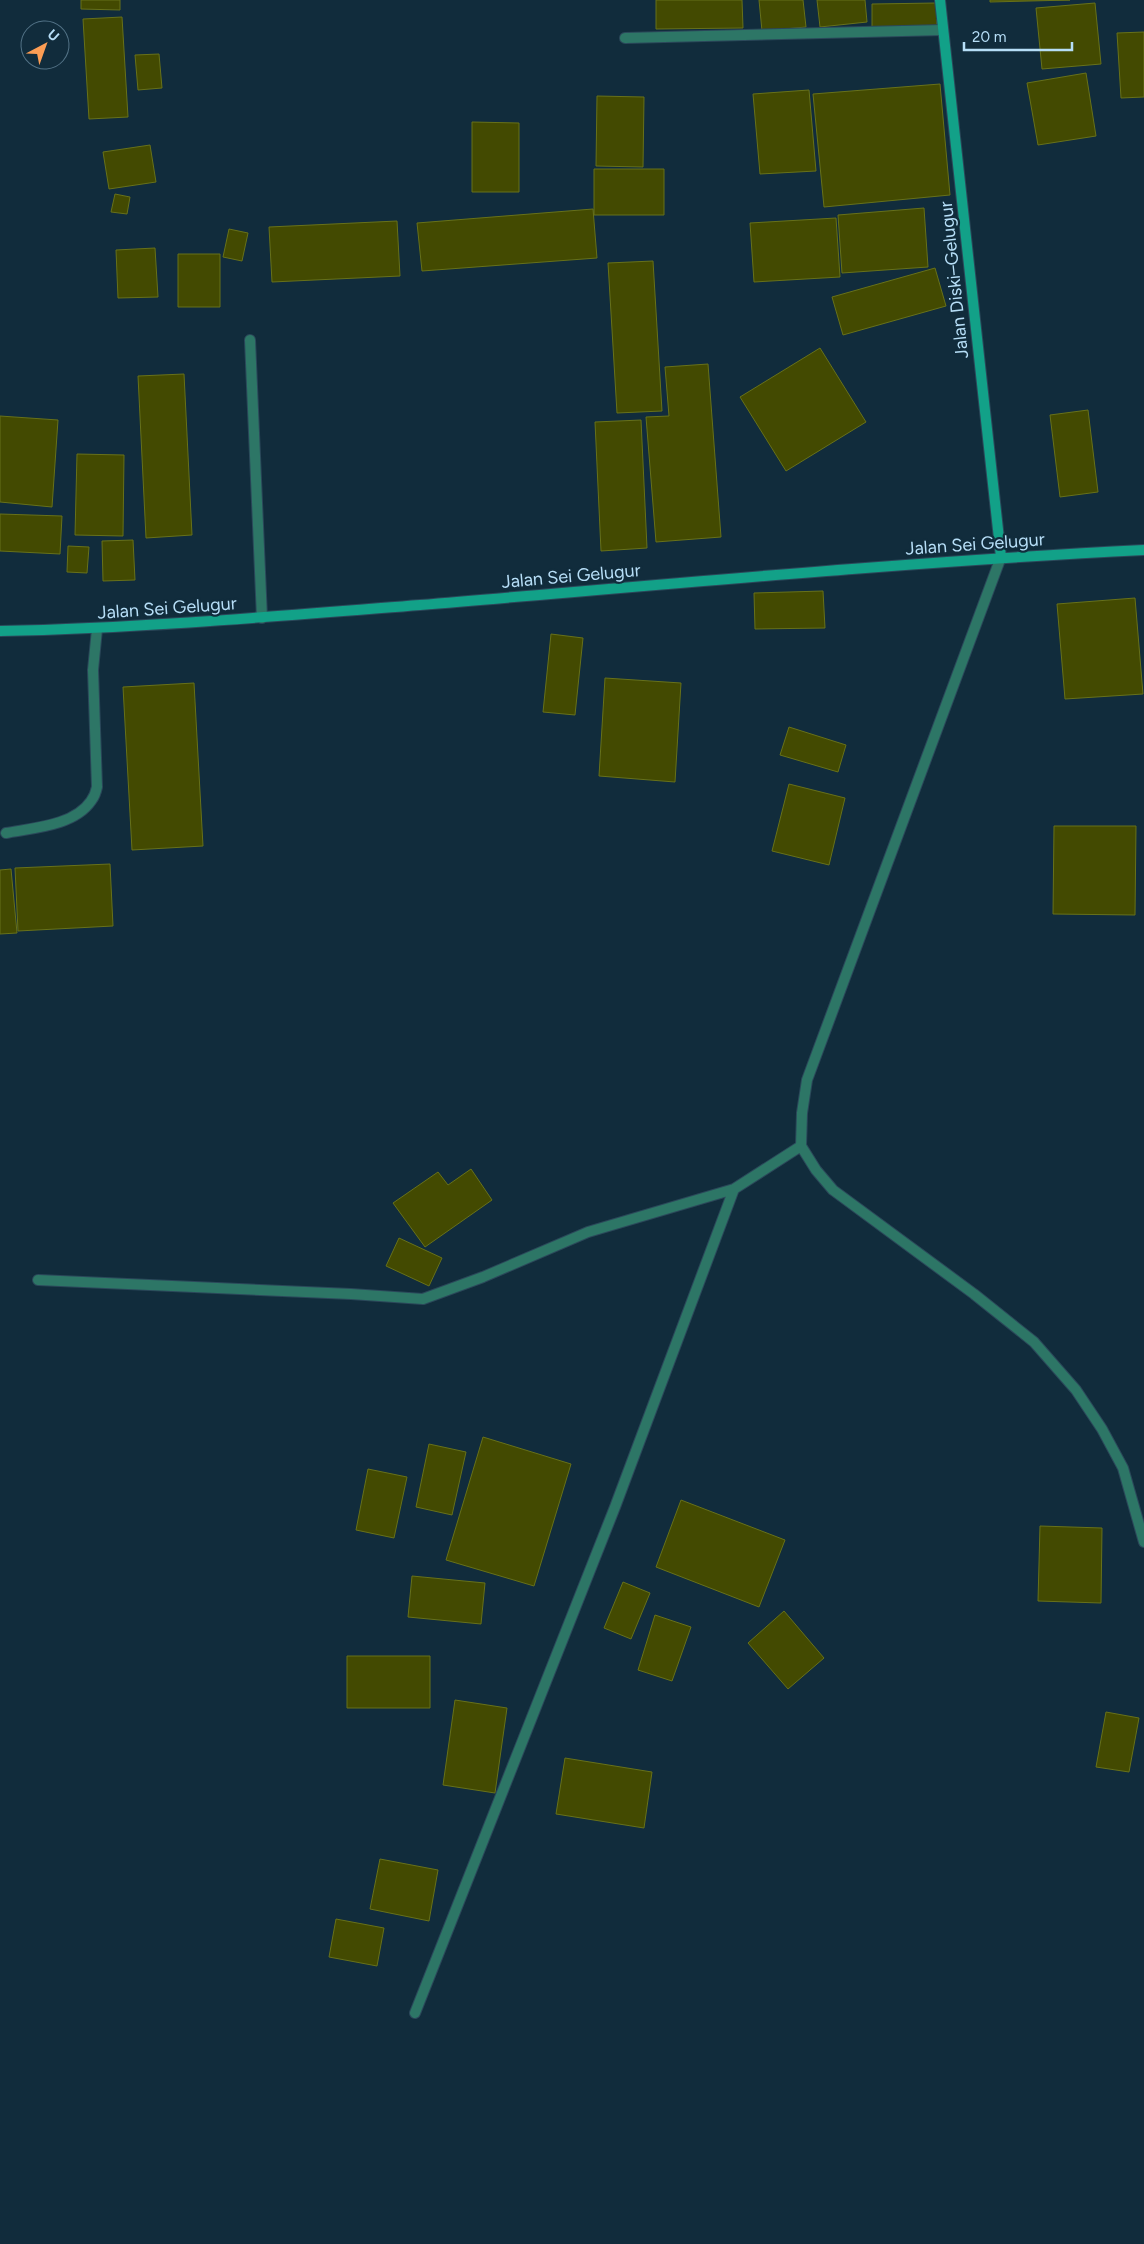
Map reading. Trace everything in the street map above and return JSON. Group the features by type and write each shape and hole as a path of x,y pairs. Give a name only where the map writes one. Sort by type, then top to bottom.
{"main road":[{"name":"Jalan Diski–Gelugur","path":"940,0 1001,557"},
{"name":"Jalan Sei Gelugur","path":"0,630 97,629 262,618 1001,557 1144,550"}],"street":[{"path":"625,38 943,30"},
{"path":"250,340 262,618"},
{"path":"1001,557 807,1080 802,1113 801,1146 833,1190 974,1294 1034,1342 1076,1390 1102,1429 1124,1468 1144,1542"},
{"path":"6,833 65,820 82,811 91,801 98,787 93,670 97,629"},
{"path":"38,1280 423,1299 483,1277 588,1232 734,1189 801,1146"},
{"path":"415,2013 615,1507 734,1189"}],"building":[{"path":"81,0 120,0 120,10 81,9"},
{"path":"656,0 742,0 743,28 656,29"},
{"path":"759,0 803,0 806,27 762,31"},
{"path":"817,0 865,0 867,22 820,27"},
{"path":"990,0 1070,0 990,2"},
{"path":"936,3 937,28 872,29 872,4"},
{"path":"1095,3 1101,64 1042,69 1036,8"},
{"path":"122,17 128,117 89,119 83,19"},
{"path":"1144,32 1144,97 1121,98 1117,33"},
{"path":"159,54 162,88 138,90 135,55"},
{"path":"1086,73 1096,136 1038,145 1027,83"},
{"path":"940,84 950,195 824,207 813,94"},
{"path":"809,90 816,171 760,174 753,94"},
{"path":"597,96 644,97 643,167 596,166"},
{"path":"472,122 519,123 519,192 472,192"},
{"path":"150,145 156,182 109,189 103,152"},
{"path":"594,169 664,169 664,215 594,215"},
{"path":"115,194 130,197 127,214 111,212"},
{"path":"924,208 928,267 842,273 838,215"},
{"path":"593,209 597,258 422,271 417,223"},
{"path":"836,218 840,277 754,282 750,223"},
{"path":"397,221 400,276 272,282 269,227"},
{"path":"229,229 248,233 242,261 223,257"},
{"path":"155,248 158,297 118,298 116,250"},
{"path":"178,254 220,254 220,307 178,307"},
{"path":"653,261 662,411 617,413 608,263"},
{"path":"935,268 946,306 843,335 832,297"},
{"path":"820,348 866,422 786,471 740,397"},
{"path":"708,364 721,537 656,542 646,417 669,416 665,367"},
{"path":"184,374 192,535 146,538 138,376"},
{"path":"1088,410 1098,492 1060,497 1050,415"},
{"path":"0,416 58,420 52,507 0,502"},
{"path":"641,420 647,548 601,551 595,422"},
{"path":"77,454 124,455 123,536 75,535"},
{"path":"0,514 62,516 60,554 0,551"},
{"path":"133,540 135,580 103,581 102,541"},
{"path":"68,546 89,547 87,573 67,572"},
{"path":"823,591 825,628 755,629 754,593"},
{"path":"1135,598 1143,694 1065,699 1057,604"},
{"path":"551,634 583,638 575,715 543,712"},
{"path":"605,678 681,683 675,782 599,776"},
{"path":"194,683 203,846 132,850 123,687"},
{"path":"789,727 846,745 838,772 780,755"},
{"path":"789,784 845,798 829,865 772,851"},
{"path":"1054,826 1136,826 1135,915 1053,914"},
{"path":"110,864 113,926 18,931 15,868"},
{"path":"11,869 17,933 0,934 0,870"},
{"path":"471,1169 492,1200 425,1247 393,1203 438,1172 448,1185"},
{"path":"399,1238 442,1258 429,1286 386,1266"},
{"path":"483,1437 571,1464 534,1586 446,1560"},
{"path":"429,1444 466,1452 452,1515 416,1507"},
{"path":"368,1469 407,1477 394,1538 356,1530"},
{"path":"681,1500 785,1540 759,1607 656,1567"},
{"path":"1040,1526 1102,1528 1101,1603 1038,1601"},
{"path":"412,1576 485,1583 481,1624 408,1617"},
{"path":"623,1582 650,1593 631,1639 604,1628"},
{"path":"784,1611 824,1658 788,1689 748,1643"},
{"path":"655,1615 691,1627 672,1681 638,1670"},
{"path":"347,1656 430,1656 430,1708 347,1708"},
{"path":"455,1700 507,1708 495,1793 443,1785"},
{"path":"1106,1712 1139,1718 1129,1772 1096,1767"},
{"path":"565,1758 652,1772 644,1828 556,1814"},
{"path":"380,1859 438,1870 429,1921 370,1909"},
{"path":"336,1919 384,1928 377,1966 329,1957"}]}
